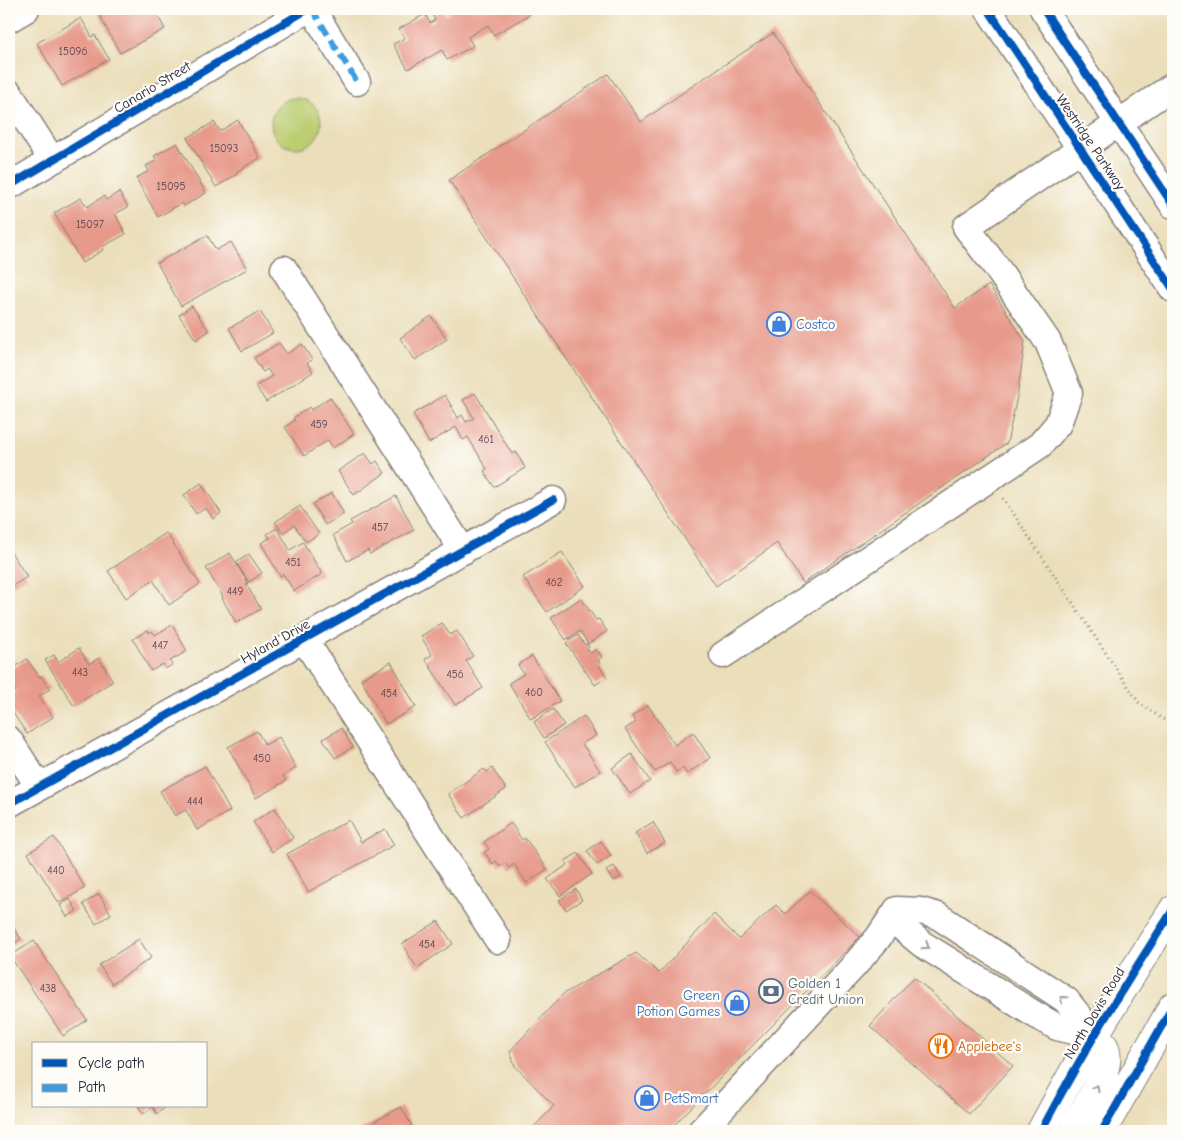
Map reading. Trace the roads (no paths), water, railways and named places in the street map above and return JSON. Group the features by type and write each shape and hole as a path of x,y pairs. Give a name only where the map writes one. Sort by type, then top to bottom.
{"main road":[{"name":"North Davis Road","path":"1042,1131 1063,1090 1137,965 1173,910"},
{"path":"1102,1131 1173,1006"},
{"path":"1073,1131 1102,1077 1107,1060 1105,1048 1095,1036"}],"street":[{"path":"9,19 26,9"},
{"path":"310,9 356,82"},
{"name":"Canario Street","path":"9,186 310,9"},
{"name":"Westridge Parkway","path":"988,9 1173,289"},
{"path":"1043,9 1173,206"},
{"path":"723,655 1040,445 1058,424 1069,393 1048,342 998,268 966,226 1173,86"},
{"path":"9,93 52,160"},
{"path":"284,269 463,551"},
{"name":"Hyland Drive","path":"9,804 553,500"},
{"path":"304,639 498,940"},
{"path":"9,740 38,787"},
{"path":"701,1131 852,968 878,938 896,910 904,929 922,944 1058,1027 1095,1036"}],"place":[{"name":"Costco","path":"779,324"},
{"name":"Golden 1 Credit Union","path":"771,991"},
{"name":"Green Potion Games","path":"737,1003"},
{"name":"Applebee's","path":"941,1046"},
{"name":"PetSmart","path":"647,1098"}]}
